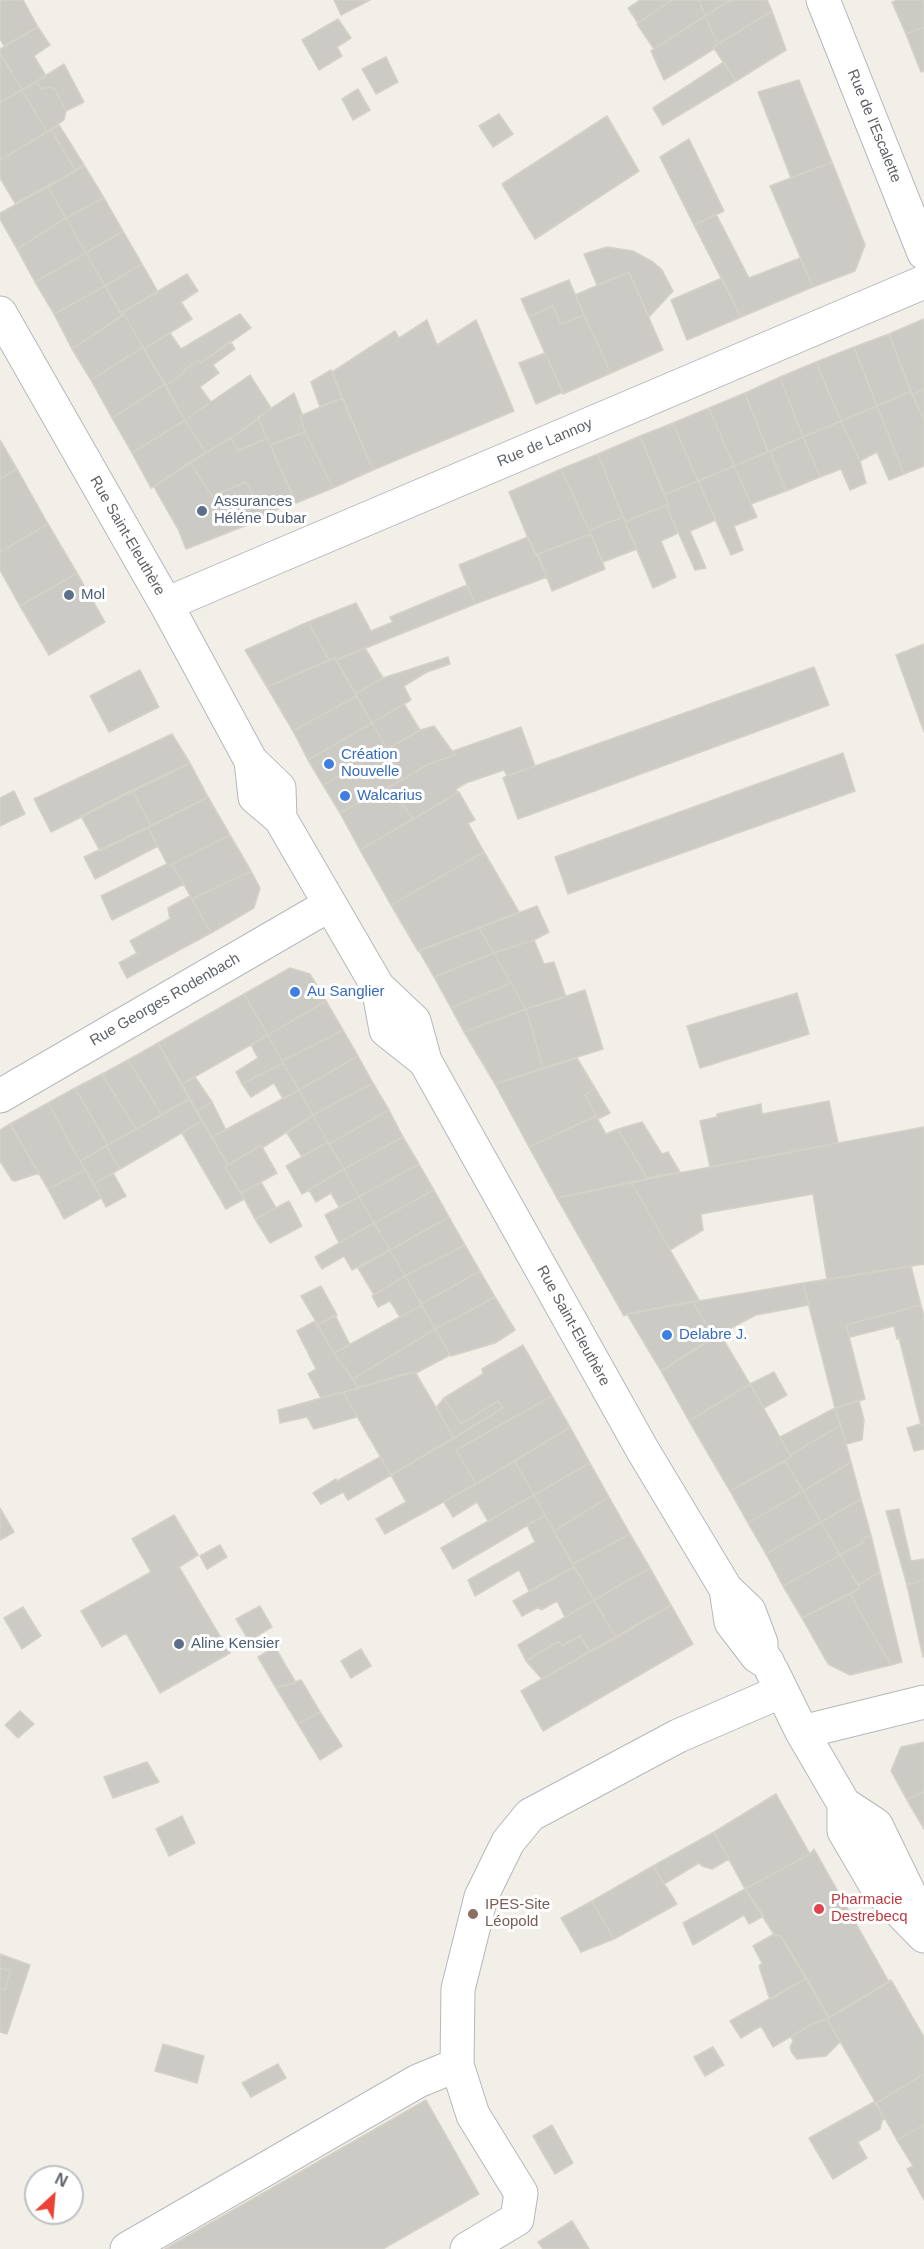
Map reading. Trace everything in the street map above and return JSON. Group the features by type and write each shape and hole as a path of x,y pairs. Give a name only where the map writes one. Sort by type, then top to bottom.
{"street":[{"name":"Rue de l'Escalette","path":"823,0 924,253"},
{"name":"Rue de Lannoy","path":"166,604 924,282"},
{"name":"Rue Saint-Eleuthère","path":"0,313 166,604 251,761 279,788 280,818 329,905 378,987 414,1021 425,1061 642,1449 726,1589 731,1622 775,1677 802,1732 844,1804 876,1825 908,1891 924,1936"},
{"name":"Rue Georges Rodenbach","path":"0,1096 329,905"},
{"path":"467,2249 518,2219 521,2193 474,2115 457,2065 458,1989 481,1897 508,1842 530,1815 678,1736 775,1677"},
{"path":"802,1732 924,1702"},
{"path":"127,2249 418,2081 457,2065"}],"building":[{"path":"0,0 23,0 38,27 4,46 0,39"},
{"path":"334,0 370,0 341,15"},
{"path":"640,0 672,0 638,23 628,8"},
{"path":"672,0 699,0 705,16 654,49 637,24"},
{"path":"699,0 731,0 705,16"},
{"path":"731,0 767,0 772,11 718,44 705,16"},
{"path":"924,0 924,27 906,34 892,2"},
{"path":"772,11 786,50 736,81 713,47"},
{"path":"705,16 718,44 713,47 714,49 664,80 651,51"},
{"path":"338,19 351,38 337,47 342,56 319,70 302,40"},
{"path":"38,27 50,45 34,56 46,76 22,90 0,53 0,49"},
{"path":"924,27 924,71 921,72 906,34"},
{"path":"0,53 22,90 0,102"},
{"path":"386,57 398,82 376,94 362,69"},
{"path":"724,62 736,81 663,125 653,108"},
{"path":"64,64 84,102 66,111 55,89 50,87 41,89 37,81"},
{"path":"799,80 832,162 791,178 758,92"},
{"path":"37,81 41,89 50,87 55,89 66,111 64,120 47,132 22,90"},
{"path":"358,89 370,110 353,120 342,99"},
{"path":"22,90 47,132 0,160 0,102"},
{"path":"499,114 513,134 493,147 479,126"},
{"path":"607,116 639,171 535,239 502,184"},
{"path":"59,125 84,165 76,171 51,130"},
{"path":"51,130 76,171 15,203 0,178 0,160"},
{"path":"689,139 724,211 694,225 660,157"},
{"path":"832,162 865,245 855,271 813,287 770,186"},
{"path":"84,165 104,198 66,218 48,187"},
{"path":"48,187 66,218 17,249 0,219 0,213"},
{"path":"104,198 123,231 86,253 66,218"},
{"path":"716,214 749,278 800,258 813,287 741,317 694,225"},
{"path":"66,218 86,253 35,282 17,249"},
{"path":"123,231 142,264 105,286 86,253"},
{"path":"607,247 633,251 662,270 673,291 649,317 629,272 597,285 584,254"},
{"path":"86,253 105,286 54,314 35,282"},
{"path":"142,264 158,292 121,313 105,286"},
{"path":"629,272 663,350 611,373 575,295"},
{"path":"187,274 198,291 181,302 192,319 144,349 124,314 122,316 121,313"},
{"path":"722,278 741,317 687,340 671,300"},
{"path":"569,280 584,315 561,324 553,306 529,317 521,299"},
{"path":"105,286 122,316 72,349 54,314"},
{"path":"553,306 561,324 584,315 611,373 563,394 529,317"},
{"path":"124,314 143,347 91,380 72,349"},
{"path":"240,314 251,328 201,363 199,360 184,370 185,372 165,386 144,349 170,333 181,349"},
{"path":"924,319 924,389 912,395 889,334"},
{"path":"427,320 437,345 476,320 514,411 373,470 332,372 395,331 399,338"},
{"path":"889,334 911,391 877,406 854,347"},
{"path":"230,341 235,349 213,365 219,373 200,387 211,402 185,420 165,386 185,372 184,370 199,360 201,363"},
{"path":"143,347 165,384 112,418 91,380"},
{"path":"854,347 877,406 841,421 816,362"},
{"path":"545,353 563,392 536,404 519,363"},
{"path":"816,362 841,421 803,437 780,377"},
{"path":"331,370 342,398 320,407 311,382"},
{"path":"250,375 271,408 242,431 206,453 185,420"},
{"path":"780,377 803,437 768,452 745,393"},
{"path":"165,384 185,420 132,453 112,418"},
{"path":"924,389 924,420 912,395"},
{"path":"911,391 924,420 924,466 904,474 877,406"},
{"path":"294,393 302,414 300,416 305,432 270,445 258,417"},
{"path":"745,393 768,452 734,466 709,408"},
{"path":"342,398 373,470 333,488 305,432 300,416"},
{"path":"877,406 904,474 889,480 877,452 860,461 841,421"},
{"path":"709,408 734,466 698,481 673,423"},
{"path":"258,418 267,438 238,451 231,438"},
{"path":"185,420 206,453 151,488 132,453"},
{"path":"841,421 860,461 866,483 850,490 841,469 820,477 803,437"},
{"path":"673,423 698,481 664,495 640,436"},
{"path":"305,432 333,488 296,503 270,445"},
{"path":"640,436 669,504 625,522 598,454"},
{"path":"803,437 820,477 786,491 770,451"},
{"path":"231,438 238,451 267,438 295,502 263,515 246,482 212,496 190,462"},
{"path":"0,440 17,469 0,479"},
{"path":"770,451 786,491 751,504 734,466"},
{"path":"598,454 623,517 589,530 561,469"},
{"path":"190,462 212,496 246,482 265,518 186,549 179,531 154,487"},
{"path":"734,466 757,517 734,526 743,550 731,555 698,481"},
{"path":"17,469 48,524 0,552 0,479"},
{"path":"561,469 591,534 535,555 509,492"},
{"path":"698,481 716,520 690,531 706,568 695,570 666,505 669,504 664,495"},
{"path":"666,505 678,533 661,541 676,577 653,588 625,522"},
{"path":"623,517 637,549 603,562 589,530"},
{"path":"48,524 77,573 20,606 0,570 0,552"},
{"path":"591,534 605,569 552,591 538,554"},
{"path":"528,537 547,577 475,604 459,565"},
{"path":"77,573 105,622 49,655 20,606"},
{"path":"467,585 475,604 336,660 335,658 329,660 308,622 356,603 371,631 393,622 390,617"},
{"path":"308,622 329,660 267,687 245,650"},
{"path":"924,644 924,732 896,655"},
{"path":"365,648 383,678 355,694 336,660"},
{"path":"448,657 450,664 427,672 404,686 411,700 372,723 355,694 383,678"},
{"path":"335,658 357,696 293,731 267,687"},
{"path":"814,667 829,705 518,819 503,778"},
{"path":"140,670 159,707 109,732 90,696"},
{"path":"357,696 372,723 308,760 293,731"},
{"path":"404,704 420,730 387,749 372,723"},
{"path":"372,723 387,749 323,785 308,760"},
{"path":"434,726 455,755 429,764 403,779 387,749 420,730"},
{"path":"521,727 535,766 507,776 504,770 466,783 456,789 458,793 413,819 390,787 429,764 455,755 453,751"},
{"path":"172,734 190,763 51,832 34,799"},
{"path":"387,749 403,779 340,813 323,785"},
{"path":"843,753 855,791 568,894 555,857"},
{"path":"190,763 208,797 151,826 132,790"},
{"path":"403,779 390,787 413,819 360,850 340,813"},
{"path":"132,790 151,826 100,851 81,816"},
{"path":"14,791 25,814 0,826 0,798"},
{"path":"459,792 475,820 468,823 484,852 391,905 360,850"},
{"path":"208,797 230,835 168,866 148,827"},
{"path":"148,827 158,846 95,879 84,857"},
{"path":"230,835 251,871 192,899 172,864"},
{"path":"484,852 519,912 418,951 391,905"},
{"path":"167,864 168,866 172,864 184,884 112,920 101,896"},
{"path":"251,871 260,888 254,908 211,933 192,899"},
{"path":"190,896 211,933 127,978 119,963 137,953 130,941 170,919 168,908"},
{"path":"537,906 549,932 534,940 494,953 479,928"},
{"path":"479,928 494,953 434,977 419,951"},
{"path":"534,940 544,964 554,962 566,997 526,1009 494,953"},
{"path":"494,953 511,983 451,1008 434,977"},
{"path":"290,968 310,974 326,1001 268,1035 244,994"},
{"path":"511,983 526,1009 464,1032 451,1008"},
{"path":"585,990 603,1049 543,1068 526,1009"},
{"path":"797,993 809,1034 700,1068 687,1026"},
{"path":"244,994 268,1035 182,1084 158,1043"},
{"path":"326,1001 343,1030 282,1061 268,1035"},
{"path":"526,1009 543,1068 495,1084 464,1032"},
{"path":"343,1030 358,1056 299,1090 282,1061"},
{"path":"268,1035 283,1063 242,1084 236,1072 258,1058 251,1045"},
{"path":"158,1043 189,1099 162,1115 128,1060"},
{"path":"358,1056 373,1083 313,1115 299,1090"},
{"path":"577,1058 595,1088 585,1095 596,1116 529,1147 495,1084"},
{"path":"128,1060 162,1115 136,1129 102,1074"},
{"path":"283,1063 299,1090 283,1099 274,1083 251,1097 242,1084"},
{"path":"102,1074 136,1129 108,1145 75,1088"},
{"path":"195,1077 212,1102 197,1111 182,1084"},
{"path":"373,1083 389,1110 329,1144 313,1115"},
{"path":"75,1088 108,1145 80,1161 48,1103"},
{"path":"595,1088 610,1113 598,1119 585,1095"},
{"path":"299,1090 313,1115 262,1148 261,1145 228,1165 212,1137"},
{"path":"189,1099 202,1121 120,1169 106,1146"},
{"path":"829,1101 838,1143 710,1167 700,1121 717,1117 717,1114 761,1104 762,1114"},
{"path":"212,1102 226,1130 212,1137 197,1111"},
{"path":"48,1103 85,1170 48,1189 10,1124"},
{"path":"389,1110 403,1137 344,1169 329,1144"},
{"path":"313,1115 328,1142 302,1157 287,1133"},
{"path":"596,1116 606,1134 618,1129 647,1178 557,1198 529,1147"},
{"path":"202,1121 228,1165 225,1167 244,1199 226,1209 182,1133"},
{"path":"642,1122 662,1154 668,1152 680,1172 647,1178 618,1129"},
{"path":"10,1124 39,1173 15,1181 0,1161 0,1130"},
{"path":"924,1127 924,1264 827,1280 813,1194 701,1214 703,1230 670,1250 631,1182"},
{"path":"403,1137 419,1164 359,1197 344,1169"},
{"path":"328,1142 344,1169 302,1194 286,1166"},
{"path":"261,1145 277,1173 241,1193 225,1167"},
{"path":"106,1146 120,1169 94,1184 80,1161"},
{"path":"419,1164 434,1190 374,1223 359,1197"},
{"path":"344,1169 359,1197 339,1207 331,1193 316,1202 309,1190"},
{"path":"85,1170 101,1198 64,1219 48,1189"},
{"path":"113,1173 126,1196 106,1207 94,1184"},
{"path":"261,1182 276,1208 255,1219 241,1193"},
{"path":"631,1182 699,1300 624,1316 557,1198"},
{"path":"434,1190 449,1217 390,1250 374,1223"},
{"path":"359,1197 374,1223 339,1243 325,1215"},
{"path":"289,1201 302,1226 270,1243 255,1219"},
{"path":"449,1217 465,1245 405,1276 390,1250"},
{"path":"374,1223 390,1250 352,1270 344,1256 322,1269 315,1257"},
{"path":"465,1245 480,1271 421,1304 405,1276"},
{"path":"390,1250 405,1276 374,1295 358,1268"},
{"path":"911,1266 921,1305 846,1325 865,1399 835,1408 803,1283"},
{"path":"480,1271 495,1297 435,1329 421,1304"},
{"path":"405,1276 422,1305 400,1317 390,1301 378,1307 372,1296"},
{"path":"803,1283 809,1305 756,1315 714,1337 693,1302"},
{"path":"321,1286 337,1315 318,1325 301,1296"},
{"path":"495,1297 515,1330 495,1343 451,1356 435,1329"},
{"path":"693,1302 714,1337 661,1371 627,1314"},
{"path":"422,1305 435,1329 353,1379 334,1353"},
{"path":"921,1305 924,1316 924,1425 921,1425 894,1326 850,1337 846,1325"},
{"path":"335,1315 350,1345 334,1353 318,1325"},
{"path":"315,1321 359,1388 321,1398 308,1374 316,1369 297,1331"},
{"path":"435,1329 450,1355 416,1373 400,1375 359,1388 353,1379"},
{"path":"720,1334 750,1384 689,1421 661,1371"},
{"path":"523,1345 552,1396 456,1450 476,1484 385,1534 376,1519 406,1502 391,1475 503,1408 498,1401 461,1424 444,1398 483,1374 482,1369"},
{"path":"415,1372 454,1438 391,1475 343,1392"},
{"path":"774,1372 787,1395 764,1408 750,1384"},
{"path":"750,1384 791,1457 730,1491 689,1421"},
{"path":"343,1392 357,1417 314,1429 307,1417 280,1423 278,1410"},
{"path":"552,1396 570,1427 476,1484 456,1450"},
{"path":"444,1398 461,1424 498,1401 503,1408 454,1438 436,1408"},
{"path":"859,1401 864,1420 862,1440 846,1444 835,1408"},
{"path":"835,1408 841,1425 790,1455 780,1437"},
{"path":"841,1425 851,1462 803,1491 785,1461 791,1457 790,1455"},
{"path":"924,1425 924,1449 914,1451 907,1428"},
{"path":"570,1427 590,1463 534,1495 515,1461"},
{"path":"380,1457 391,1475 348,1500 343,1492 321,1504 313,1493 336,1479 337,1481"},
{"path":"515,1461 534,1495 488,1521 477,1502 453,1517 444,1502"},
{"path":"785,1461 803,1491 748,1523 730,1491"},
{"path":"851,1462 861,1499 821,1522 803,1491"},
{"path":"590,1463 609,1497 554,1531 534,1495"},
{"path":"803,1491 821,1522 766,1554 748,1523"},
{"path":"534,1495 545,1515 453,1569 441,1548"},
{"path":"609,1497 630,1534 573,1564 554,1531"},
{"path":"861,1499 871,1535 861,1540 863,1543 840,1555 821,1522"},
{"path":"0,1508 14,1532 0,1540"},
{"path":"899,1509 911,1561 924,1559 924,1580 907,1585 886,1511"},
{"path":"174,1515 198,1555 179,1567 230,1653 160,1693 126,1633 102,1647 81,1611 151,1572 132,1539"},
{"path":"545,1515 574,1567 529,1591 519,1570 475,1596 468,1580 535,1542 527,1525"},
{"path":"821,1522 840,1555 783,1586 766,1554"},
{"path":"630,1534 650,1568 594,1600 573,1564"},
{"path":"871,1535 880,1572 858,1585 840,1555 863,1543 861,1540"},
{"path":"220,1545 227,1557 207,1569 200,1556"},
{"path":"840,1555 860,1588 802,1618 783,1586"},
{"path":"574,1567 594,1600 565,1617 557,1601 541,1610 539,1607 522,1616 513,1601"},
{"path":"650,1568 671,1605 616,1638 594,1600"},
{"path":"880,1572 902,1662 891,1665 850,1594 860,1588 858,1585"},
{"path":"924,1580 924,1657 923,1657 907,1585"},
{"path":"850,1594 891,1665 850,1675 828,1664 802,1618"},
{"path":"594,1600 616,1638 590,1652 580,1636 562,1646 559,1641 526,1661 518,1645"},
{"path":"671,1605 693,1644 543,1731 521,1691"},
{"path":"260,1606 272,1627 249,1641 236,1619"},
{"path":"23,1607 41,1636 22,1649 4,1618"},
{"path":"580,1636 590,1652 542,1679 526,1661 559,1641 562,1646"},
{"path":"275,1647 296,1683 276,1688 258,1657"},
{"path":"361,1649 371,1666 351,1678 341,1661"},
{"path":"301,1680 320,1712 298,1724 276,1688"},
{"path":"20,1711 34,1724 18,1738 5,1725"},
{"path":"320,1712 342,1746 320,1760 298,1724"},
{"path":"924,1742 924,1791 907,1800 891,1771 901,1747"},
{"path":"147,1762 159,1782 113,1798 104,1777"},
{"path":"924,1791 924,1829 907,1800"},
{"path":"776,1794 810,1854 745,1889 714,1832"},
{"path":"182,1816 195,1843 169,1856 156,1829"},
{"path":"714,1832 729,1859 712,1869 699,1863 664,1884 653,1866"},
{"path":"814,1849 889,1982 829,2018 780,1935 775,1936 745,1889 810,1854"},
{"path":"653,1866 677,1904 614,1939 592,1901"},
{"path":"745,1889 764,1916 749,1924 744,1915 693,1945 683,1923"},
{"path":"592,1901 614,1939 581,1952 561,1918"},
{"path":"774,1934 775,1936 780,1935 807,1978 770,2000 759,1966 762,1963 753,1946"},
{"path":"0,1954 30,1965 7,2034 0,2032 0,1988 5,1990 10,1971 0,1968"},
{"path":"0,1968 10,1971 5,1990 0,1988"},
{"path":"807,1978 829,2018 814,2023 773,2047 761,2026 741,2038 730,2021"},
{"path":"891,1980 924,2037 924,2074 876,2103 827,2019"},
{"path":"827,2019 840,2042 826,2056 797,2059 790,2047 793,2041 791,2037 814,2023"},
{"path":"163,2044 204,2056 197,2083 155,2071"},
{"path":"713,2047 724,2065 705,2076 694,2057"},
{"path":"278,2064 286,2078 251,2097 242,2083"},
{"path":"924,2074 924,2125 897,2140 876,2103"},
{"path":"426,2100 479,2194 383,2249 165,2249"},
{"path":"874,2102 885,2119 882,2120 880,2129 858,2142 867,2158 833,2179 809,2138"},
{"path":"552,2125 573,2163 555,2174 533,2136"},
{"path":"924,2125 924,2200 907,2169 913,2166 897,2140"},
{"path":"572,2221 589,2249 543,2249 538,2242"}],"place":[{"name":"Assurances Héléne Dubar","path":"202,511"},
{"name":"Mol","path":"69,595"},
{"name":"Création Nouvelle","path":"329,764"},
{"name":"Walcarius","path":"345,796"},
{"name":"Au Sanglier","path":"295,992"},
{"name":"Delabre J.","path":"667,1335"},
{"name":"Aline Kensier","path":"179,1644"},
{"name":"Pharmacie Destrebecq","path":"819,1909"},
{"name":"IPES-Site Léopold","path":"473,1914"}]}
